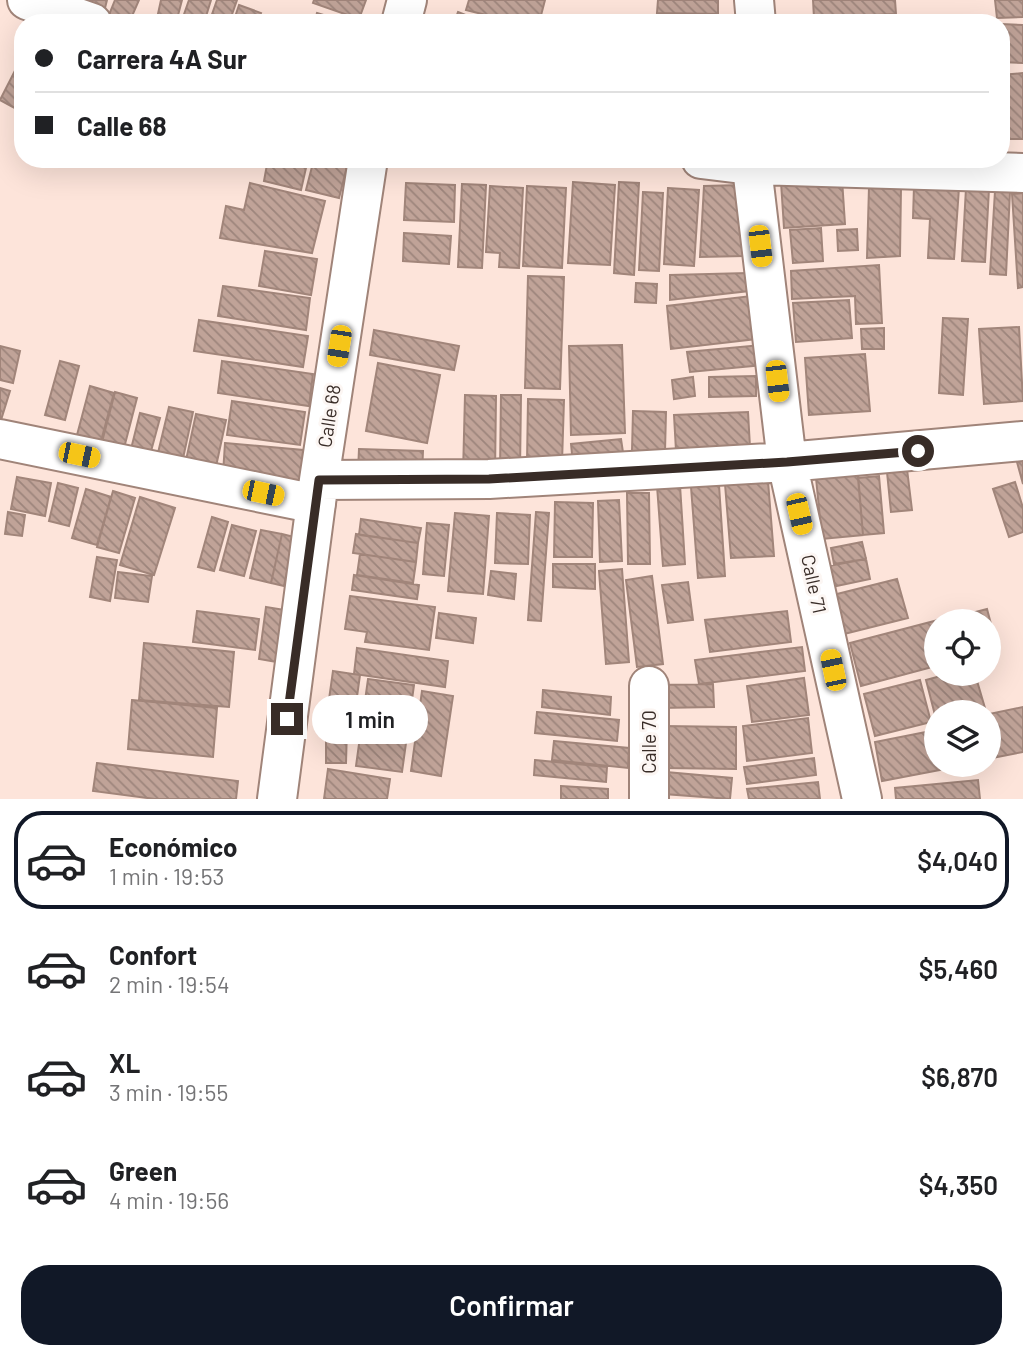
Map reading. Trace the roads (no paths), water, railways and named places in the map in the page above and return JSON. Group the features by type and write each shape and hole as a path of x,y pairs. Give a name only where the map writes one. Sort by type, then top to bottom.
{"street":[{"path":"27,0 67,14"},
{"name":"Calle 68","path":"276,799 317,492 367,168"},
{"name":"Calle 71","path":"751,168 787,462 862,799"},
{"path":"899,168 1023,173"},
{"path":"0,439 317,492 787,462 1023,441"},
{"name":"Calle 70","path":"649,686 649,799"}]}
